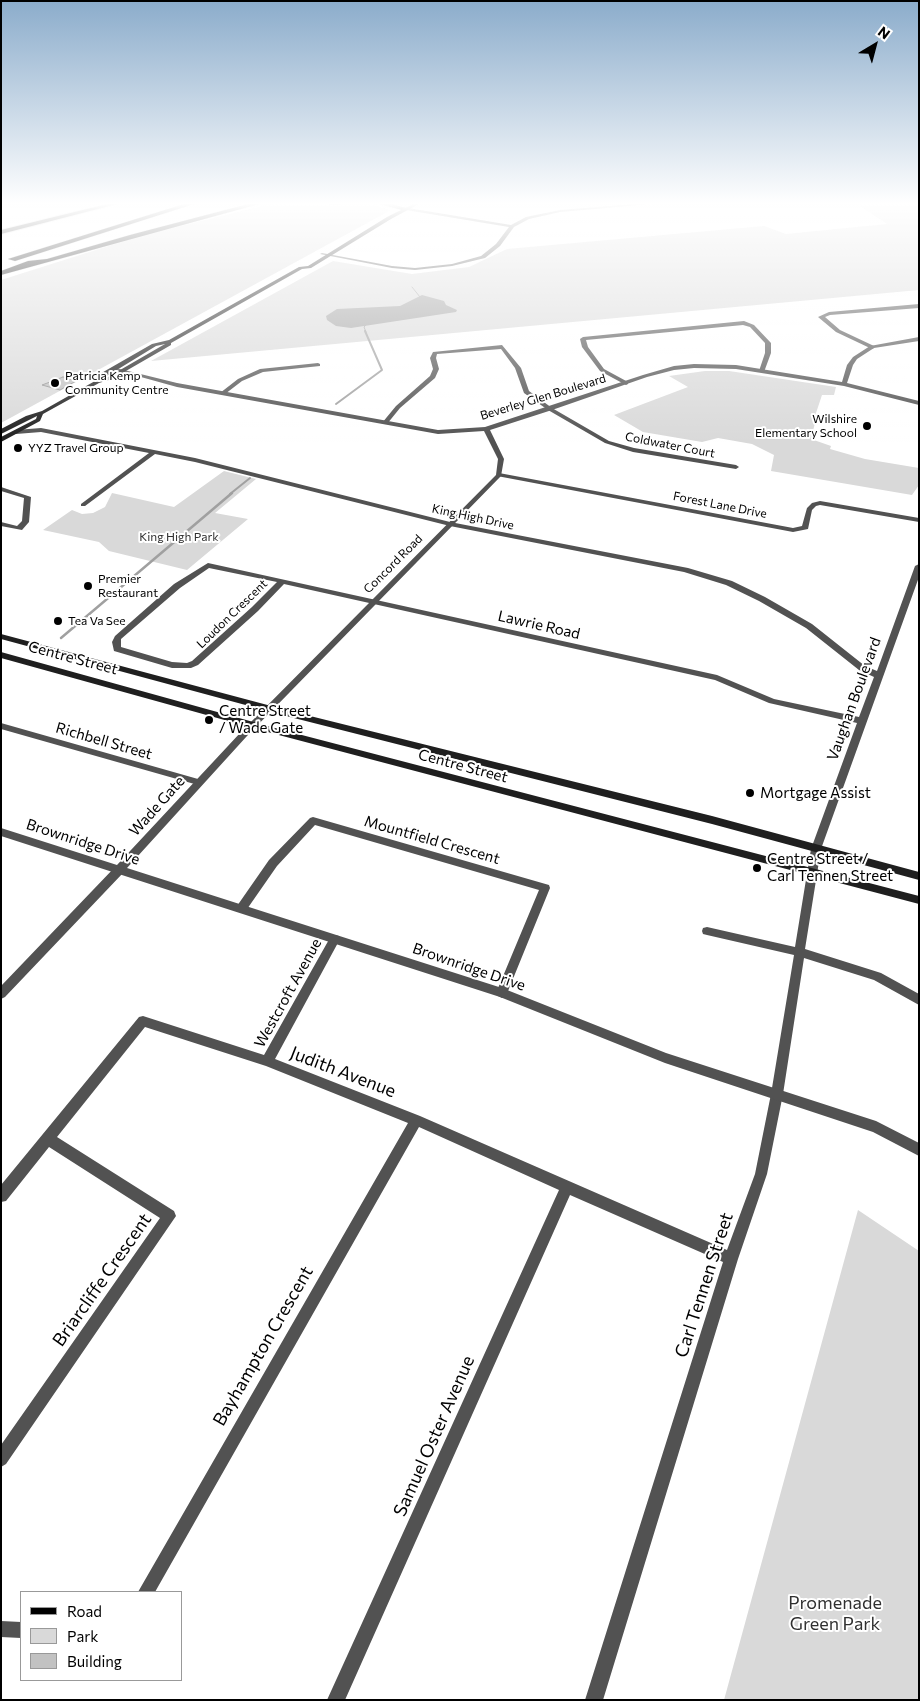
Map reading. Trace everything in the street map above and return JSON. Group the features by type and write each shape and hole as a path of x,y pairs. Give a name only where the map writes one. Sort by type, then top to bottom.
{"main road":[{"path":"97,382 100,376 114,368 154,346 171,341 274,283"},
{"path":"1,432 28,417 44,412 97,382 110,378 168,347 171,341"},
{"path":"1,440 38,420 44,412"},
{"name":"Centre Street","path":"1,636 271,708 712,820 919,876"},
{"name":"Centre Street","path":"1,654 254,725 919,900"}],"street":[{"path":"872,347 838,331 821,317 829,314 919,306"},
{"path":"626,383 602,370 585,348 583,339 744,324 752,326 768,343 768,353 762,371"},
{"path":"844,384 850,365 855,358 872,347 919,340"},
{"name":"Coldwater Court","path":"385,423 398,407 433,377 436,369 432,358 435,353 488,347 504,348 518,368 526,392 550,410 619,447 736,467"},
{"path":"223,394 240,380 262,370 318,365"},
{"name":"Beverley Glen Boulevard","path":"114,368 177,385 438,432 486,429 550,410 674,368 694,366 719,366 762,371 844,384 919,404"},
{"path":"38,420 37,426 41,430"},
{"path":"486,429 501,459 499,475"},
{"name":"King High Drive","path":"16,432 41,430 154,452 246,471 386,509 450,524 685,570 729,583 762,599 809,626 862,668 878,675"},
{"path":"83,505 154,452"},
{"name":"Forest Lane Drive","path":"499,475 793,530 805,527 809,509 814,504 820,503 919,520"},
{"name":"Concord Road","path":"254,725 499,475"},
{"path":"1,489 28,497 25,522 19,528 1,524"},
{"name":"Lawrie Road","path":"208,565 717,678 772,701 862,721"},
{"name":"Loudon Crescent","path":"208,565 178,586 118,638 116,642 117,649 172,665 188,666 196,663 255,609 282,581"},
{"name":"Vaughan Boulevard","path":"811,872 816,849 919,566"},
{"name":"Wade Gate","path":"1,994 119,870 198,782 254,725"},
{"name":"Richbell Street","path":"1,726 198,782"},
{"name":"Mountfield Crescent","path":"241,909 273,862 313,821 545,888 502,993"},
{"name":"Brownridge Drive","path":"1,832 502,993 665,1058 876,1127 919,1150"},
{"name":"Carl Tennen Street","path":"594,1700 731,1258 761,1174 777,1094 811,872"},
{"path":"707,930 799,952 877,976 919,1000"},
{"name":"Westcroft Avenue","path":"267,1061 335,939"},
{"name":"Judith Avenue","path":"1,1196 143,1021 267,1061 416,1120 731,1258"},
{"name":"Bayhampton Crescent","path":"147,1591 416,1120"},
{"name":"Briarcliffe Crescent","path":"1,1459 169,1216 48,1140"},
{"name":"Samuel Oster Avenue","path":"336,1700 567,1187"},
{"path":"1,1629 20,1630"}],"green space":[{"path":"1,283 257,283 1,423"},
{"path":"292,283 919,283 919,290 151,361"},
{"path":"705,371 729,371 836,387 834,395 822,395 814,419 815,423 811,439 831,446 830,449 865,459 919,468 919,485 912,495 771,471 774,455 752,444 718,438 702,442 643,432 614,415 688,387 669,376"},
{"name":"King High Park","path":"224,471 256,479 215,513 248,519 187,570 109,551 99,542 43,530 72,510 82,514 93,513 105,507 112,493 174,507"},
{"name":"Promenade Green Park","path":"858,1210 919,1251 919,1700 724,1700"}],"shaded area":[{"path":"422,295 444,301 446,305 457,310 456,312 351,328 336,326 327,320 326,316 337,309 400,306"}],"building":[{"name":"Patricia Kemp Community Centre","path":"63,377 76,381 60,390 42,385"}],"waterway":[{"path":"412,287 420,297"},
{"path":"366,325 364,327 366,332"},
{"path":"336,404 382,370 365,331"},
{"path":"230,494 250,478"},
{"path":"61,638 232,493"}],"place":[{"name":"Patricia Kemp Community Centre","path":"55,383"},
{"name":"Wilshire Elementary School","path":"867,426"},
{"name":"YYZ Travel Group","path":"18,448"},
{"name":"Premier Restaurant","path":"88,586"},
{"name":"Tea Va See","path":"58,621"},
{"name":"Centre Street / Wade Gate","path":"209,720"},
{"name":"Mortgage Assist","path":"750,793"},
{"name":"Centre Street / Carl Tennen Street","path":"757,868"}]}
